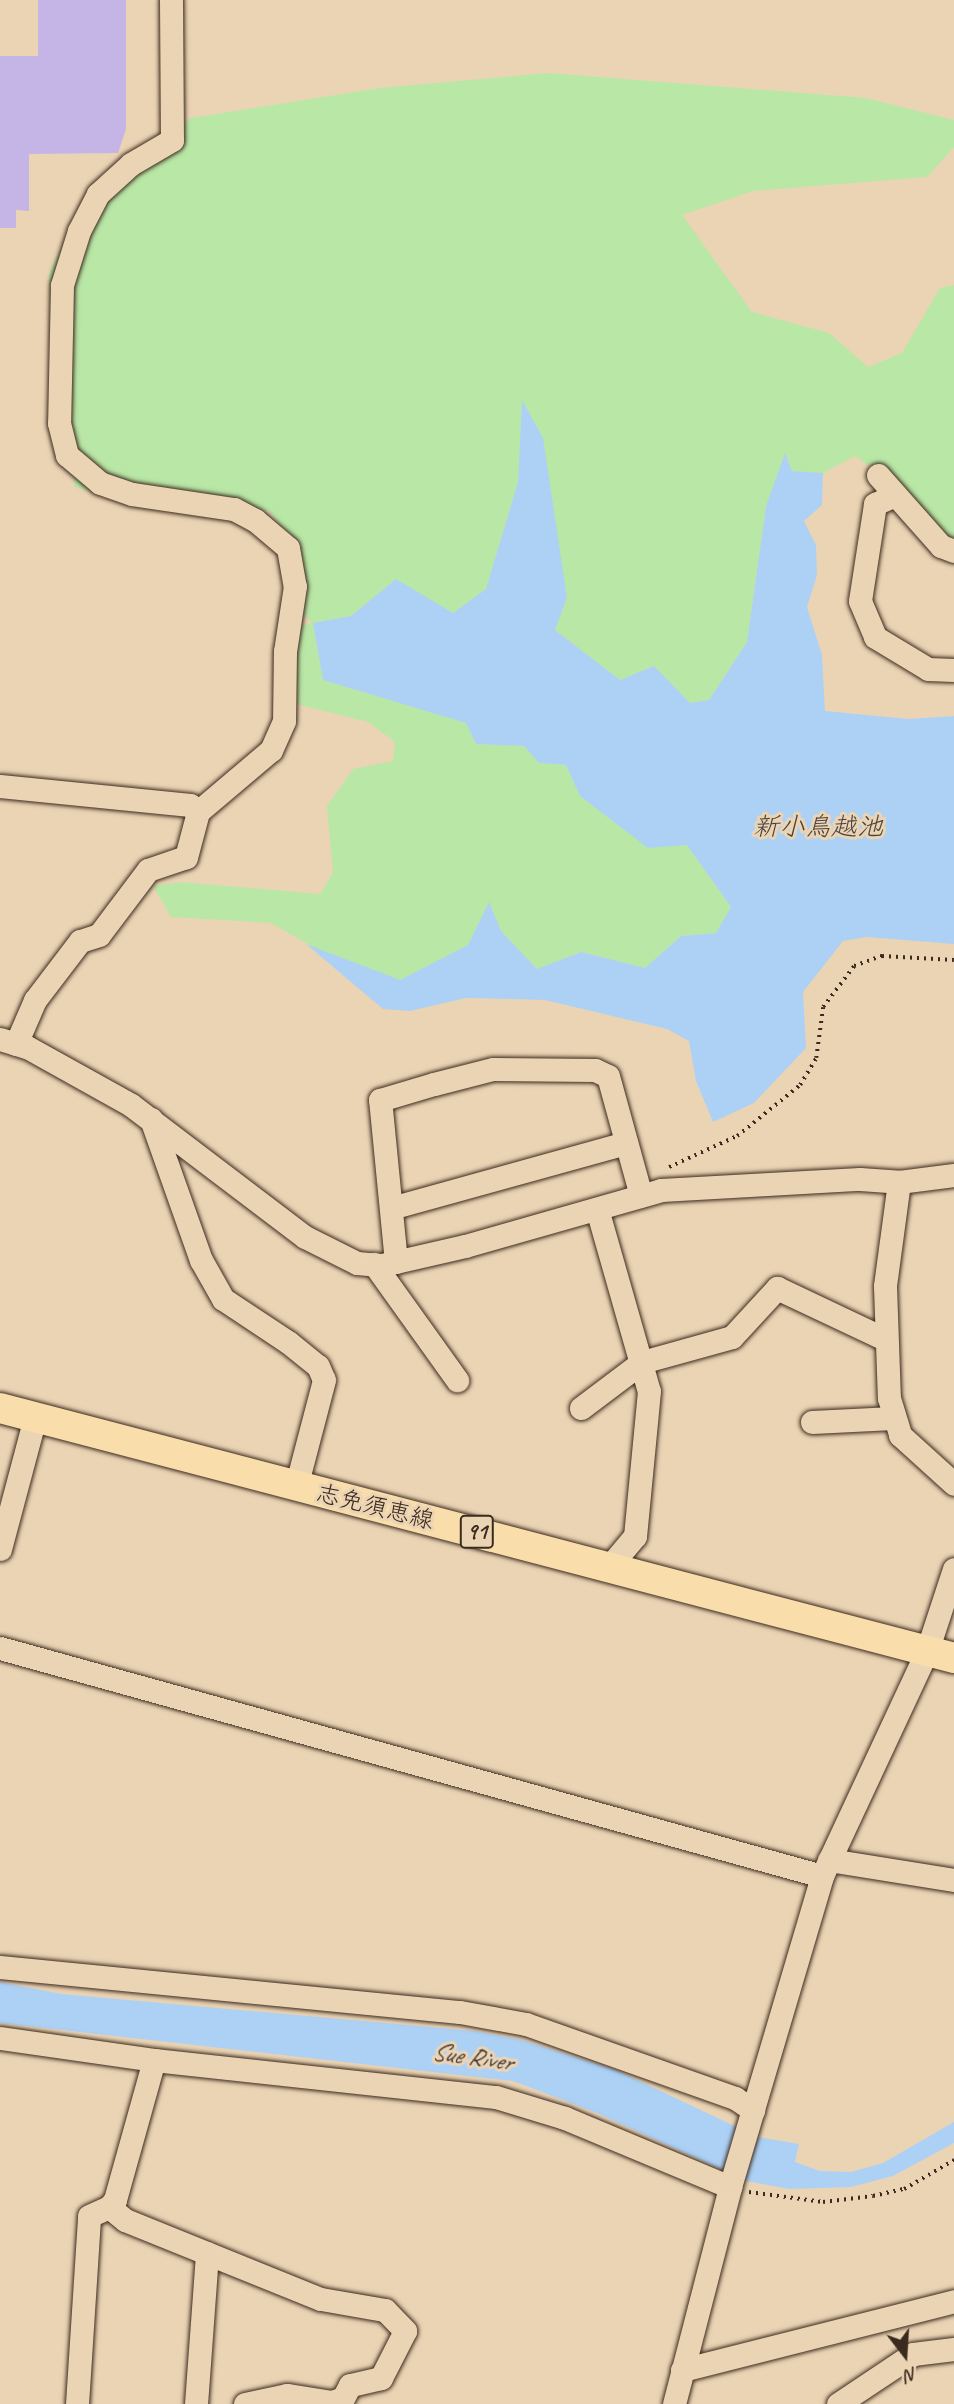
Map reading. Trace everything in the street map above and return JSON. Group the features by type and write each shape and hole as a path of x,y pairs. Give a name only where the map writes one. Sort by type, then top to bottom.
{"main road":[{"name":"志免須恵線","path":"0,1408 296,1487 610,1566 940,1655"}],"street":[{"path":"171,0 173,140 131,164 98,194 79,231 62,285 59,423 67,455 100,483 132,494 233,509 265,527 288,548 295,586 285,651 284,721 271,750 198,812 186,856 148,870 99,935 80,941 8,1041 150,1119 305,1237 334,1255 385,1263 651,1193 860,1179 899,1182 954,1175"},
{"path":"878,475 941,546 954,551"},
{"path":"895,495 875,504 860,601 875,637 928,669 954,670"},
{"path":"0,786 190,805 198,812"},
{"path":"457,1380 385,1263 391,1208 380,1100 493,1069 595,1070 608,1076 626,1143 651,1193"},
{"path":"150,1119 201,1260 223,1299 318,1366 324,1380 296,1487"},
{"path":"391,1208 626,1143"},
{"path":"899,1182 885,1286 885,1339 893,1418 900,1435 954,1484"},
{"path":"597,1209 649,1391 635,1536 610,1566"},
{"path":"581,1408 642,1362 732,1337 777,1288 885,1339"},
{"path":"0,1549 35,1417"},
{"path":"812,1422 893,1418"},
{"path":"674,2404 751,2116 825,1868 940,1655 954,1569"},
{"path":"0,1648 825,1868 954,1880"},
{"path":"0,1967 460,2012 526,2024 735,2098 751,2116"},
{"path":"0,2038 154,2060 496,2097 565,2118 732,2184"},
{"path":"77,2404 89,2216 109,2207 115,2200 154,2060"},
{"path":"109,2207 125,2220 321,2299 385,2310 405,2331 381,2378 350,2385 343,2398 332,2402 287,2395 245,2404"},
{"path":"196,2404 207,2253"},
{"path":"682,2370 954,2301"},
{"path":"838,2404 913,2354 954,2349"}],"path":[{"path":"651,1193 658,1176 668,1167 737,1136 800,1084 816,1058 823,1007 854,966 882,956 954,960"},
{"path":"732,2184 823,2202 904,2189 954,2160"}],"green space":[{"path":"548,73 866,98 954,120 954,147 927,177 753,191 682,215 752,312 829,333 868,367 902,353 940,288 954,285 954,542 933,535 901,487 855,456 823,473 792,471 785,454 766,506 747,642 709,700 690,703 654,666 620,680 555,630 567,598 556,534 522,401 518,482 486,589 453,613 396,580 351,616 313,623 323,680 467,723 476,744 524,746 539,763 566,765 580,796 687,845 731,907 716,933 681,936 645,968 581,952 537,969 501,931 489,903 468,945 400,980 325,954 271,923 171,917 153,886 180,882 320,894 333,872 327,806 353,769 393,761 395,742 368,722 292,703 299,626 312,623 302,613 300,549 269,511 160,509 75,487 52,390 49,273 94,181 191,118 380,88"}],"water":[{"name":"新小鳥越池","path":"522,400 543,438 567,598 555,630 620,680 654,666 690,703 709,700 747,642 766,506 785,453 792,471 823,473 822,505 804,521 816,545 817,575 807,607 822,655 825,711 908,719 954,716 954,944 867,937 843,941 803,992 806,1048 754,1103 713,1122 696,1081 689,1041 667,1029 545,1000 466,998 410,1011 383,1009 306,944 400,980 468,945 489,902 501,931 537,969 581,952 645,968 681,936 716,933 731,907 687,845 648,848 580,796 566,765 539,763 524,746 476,744 466,723 323,680 313,623 351,616 396,579 453,613 486,589 518,482"},
{"name":"Sue River","path":"0,1982 62,1994 475,2031 522,2040 616,2070 758,2137 799,2144 795,2162 820,2171 851,2172 883,2163 954,2122 954,2143 893,2176 851,2187 790,2189 746,2181 597,2113 513,2081 0,2023"}],"building":[{"path":"38,0 126,0 126,129 118,153 29,154 29,211 16,210 16,228 0,228 0,56 38,56"}]}
